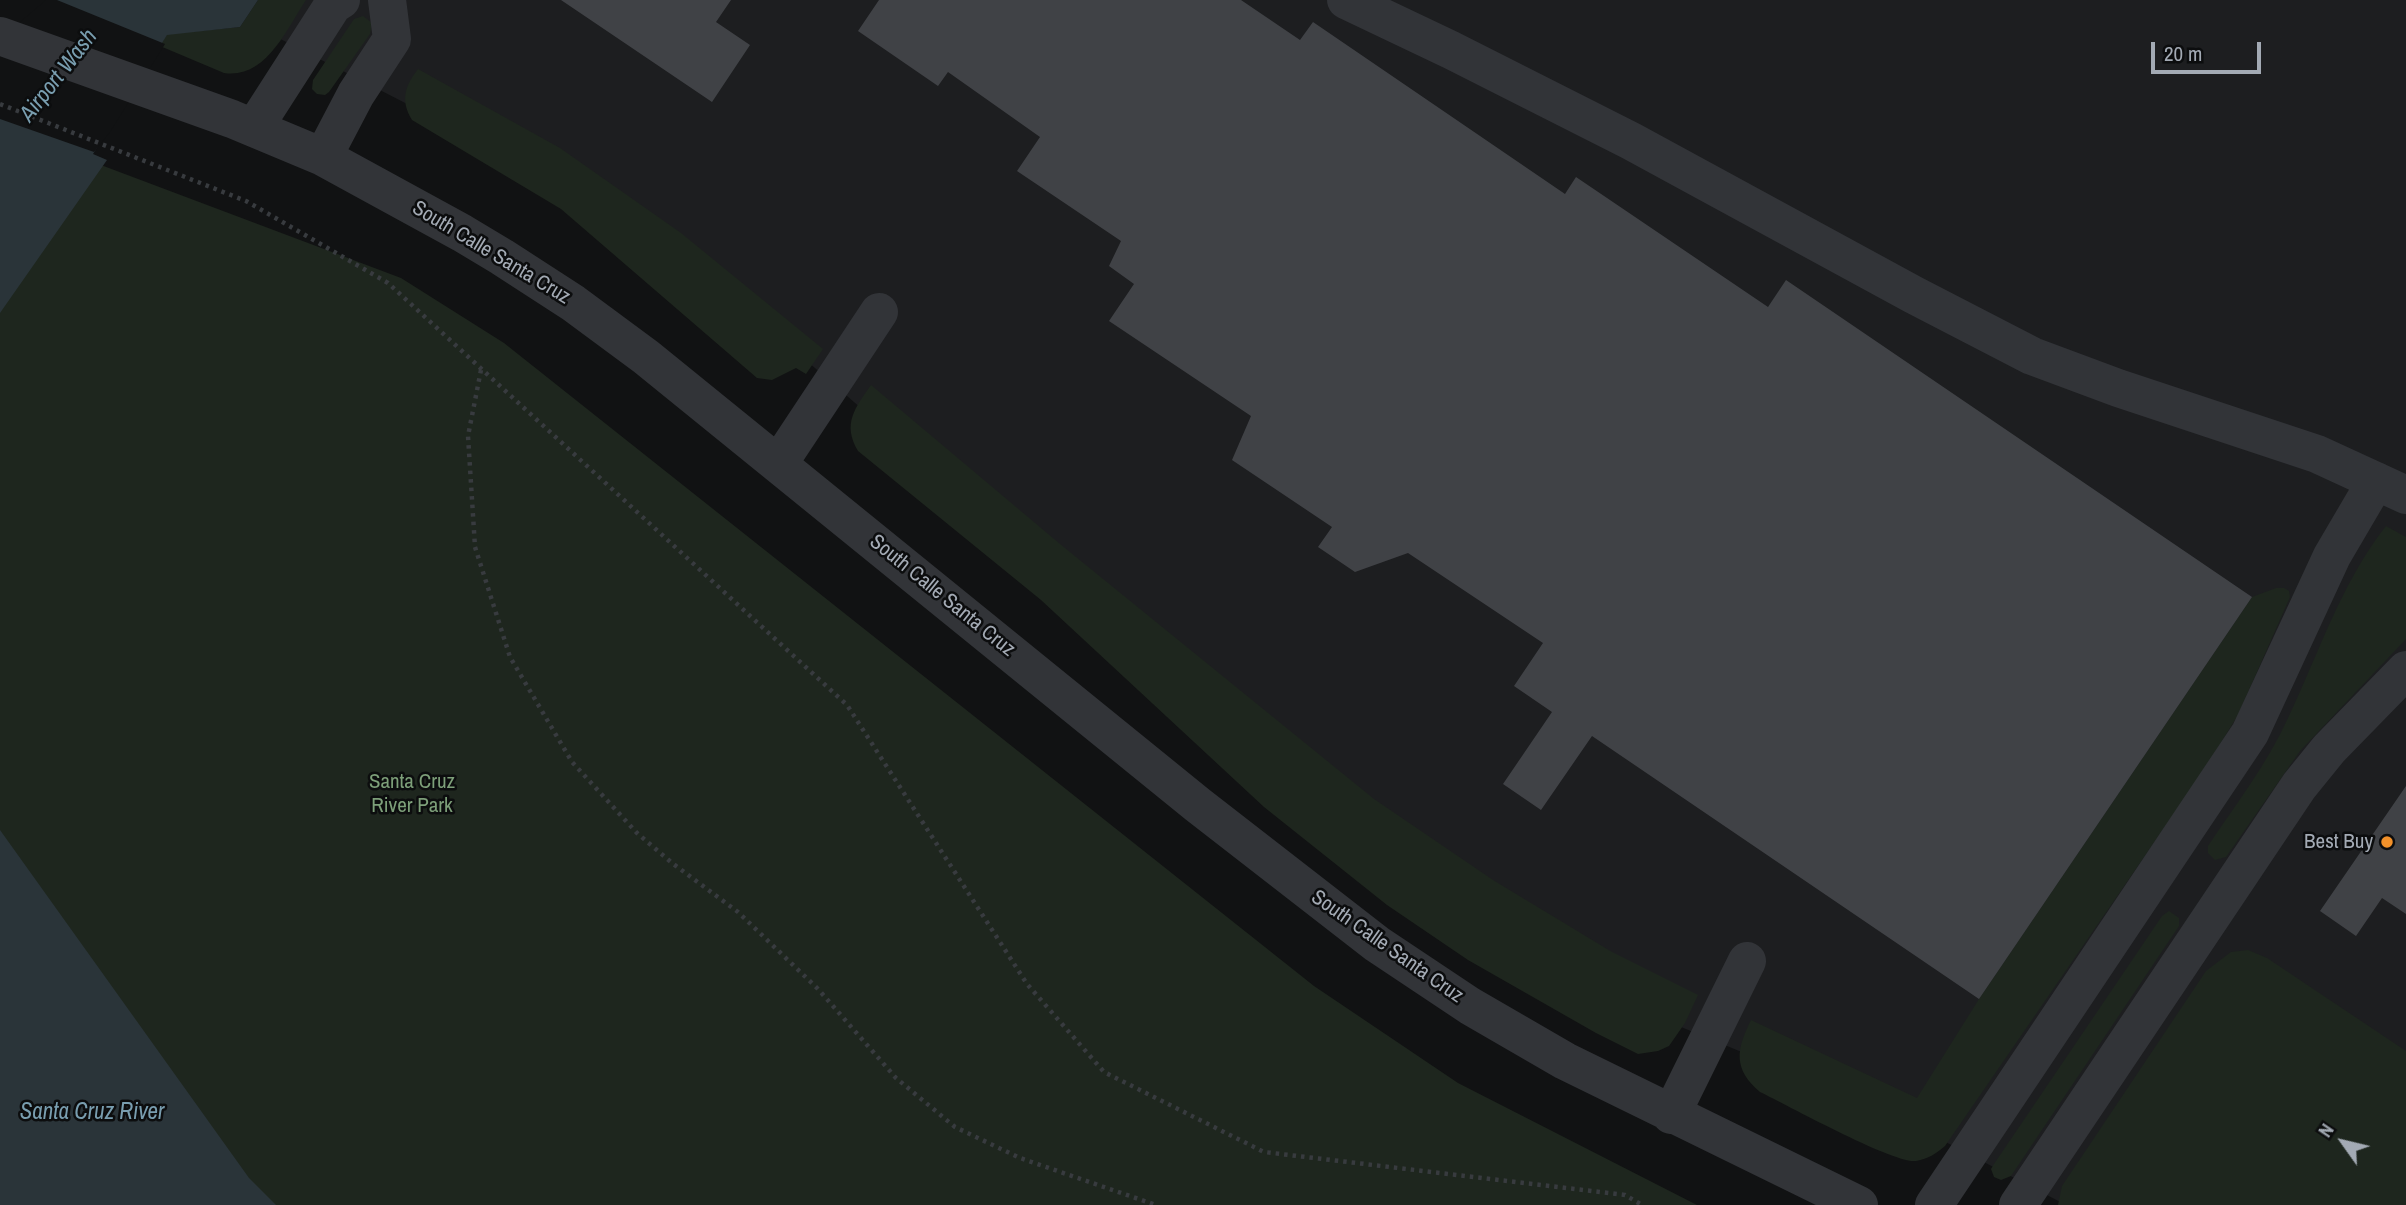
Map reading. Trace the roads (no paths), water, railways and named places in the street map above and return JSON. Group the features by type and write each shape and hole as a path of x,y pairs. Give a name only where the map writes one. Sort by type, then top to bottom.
{"street":[{"path":"254,128 333,5 341,0"},
{"path":"323,157 356,94 392,39 387,0"},
{"path":"1346,0 1621,136 2032,356 2130,392 2317,454 2391,488 2332,556 2250,733 1934,1205"},
{"name":"South Calle Santa Cruz","path":"0,36 254,128 323,157 462,233 573,303 646,357 1198,805 1377,944 1516,1034 1671,1115 1859,1205"},
{"path":"779,463 879,312"},
{"path":"2018,1205 2299,786 2329,749 2406,670"},
{"path":"1671,1115 1747,961"}],"water":[{"name":"Airport Wash","path":"52,0 258,0 240,27 167,35 93,154 107,160 0,313 0,44"},
{"name":"Santa Cruz River","path":"0,830 249,1178 276,1205 0,1205"}],"place":[{"name":"Best Buy","path":"2387,842"}],"park label":[{"name":"Santa Cruz River Park","path":"412,794"}]}
